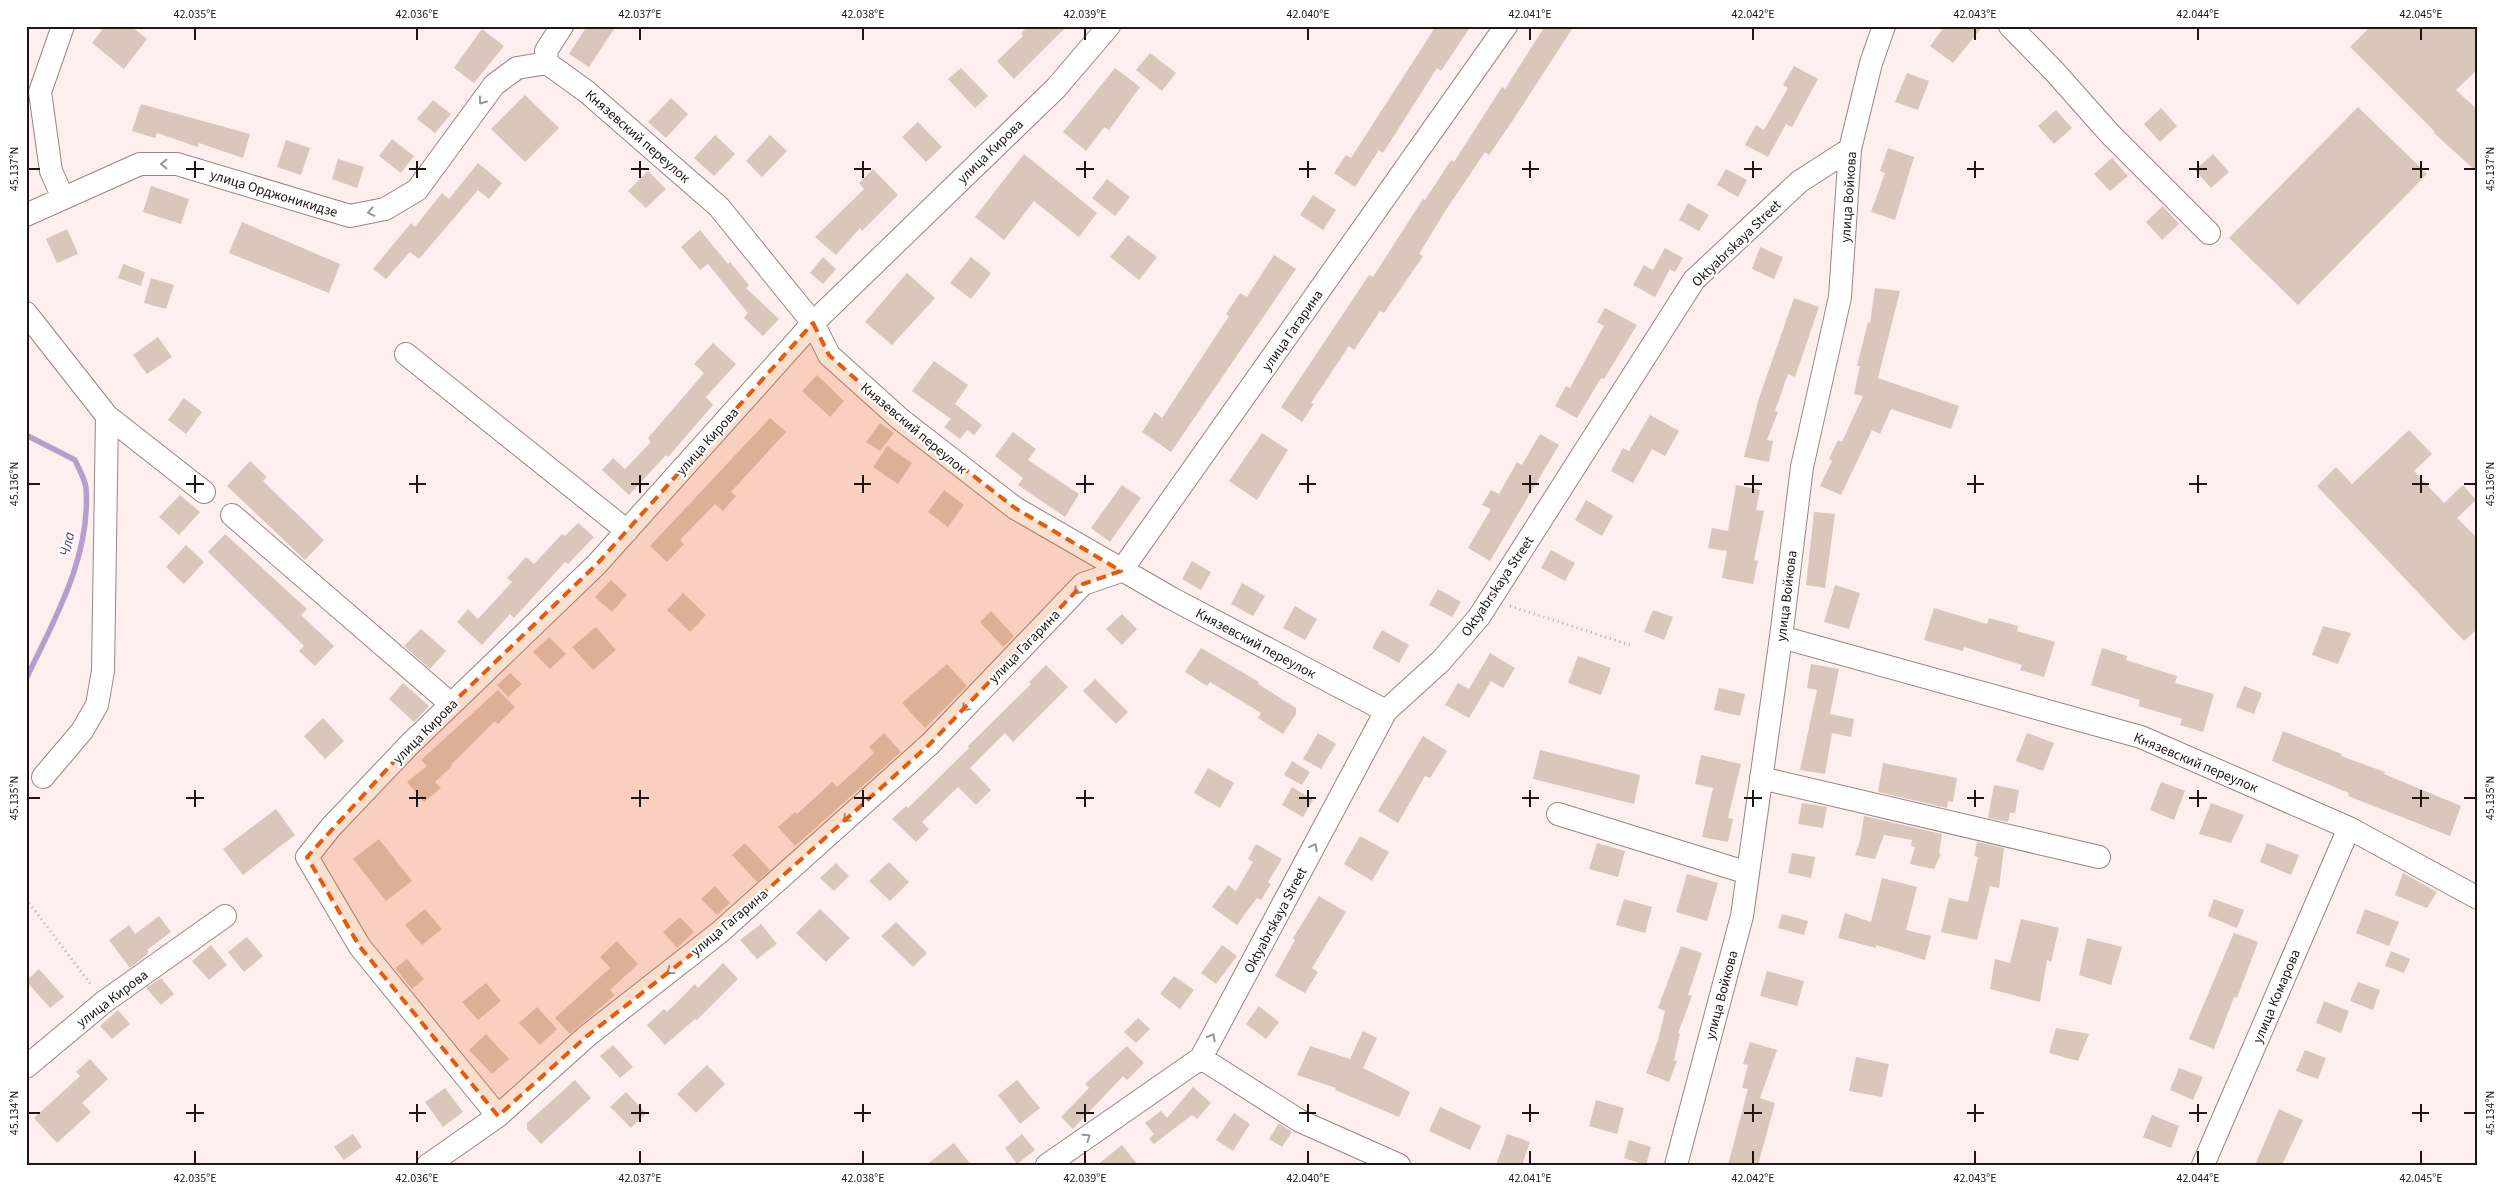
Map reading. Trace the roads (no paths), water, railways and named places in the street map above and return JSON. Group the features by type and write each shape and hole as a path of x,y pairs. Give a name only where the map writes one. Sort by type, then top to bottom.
{"street":[{"path":"63,26 40,92 51,171 63,198"},
{"path":"547,63 546,51 562,26"},
{"name":"улица Кирова","path":"498,1116 360,947 307,857 331,827 451,704 598,564 813,323 1056,88 1110,26"},
{"name":"улица Гагарина","path":"428,1165 498,1116 588,1036 720,932 930,744 1083,584 1121,571 1506,26"},
{"name":"улица Войкова","path":"1676,1165 1742,916 1781,637 1802,467 1840,297 1850,149 1872,62 1884,26"},
{"path":"2010,26 2054,71 2110,134 2209,233"},
{"name":"улица Орджоникидзе","path":"26,215 140,164 177,164 350,216 385,209 418,190 494,84 517,68 547,63"},
{"name":"Князевский переулок","path":"547,63 587,92 719,206 813,323 829,355 900,419 1015,508 1121,571 1386,711"},
{"name":"Oktyabrskaya Street","path":"1047,1165 1201,1058 1386,711 1442,661 1479,617 1694,280 1799,182 1850,149"},
{"path":"26,313 107,416 204,492"},
{"path":"406,354 627,531"},
{"path":"43,777 82,731 96,705 103,671 107,416"},
{"path":"232,515 451,704"},
{"name":"Князевский переулок","path":"1781,637 2141,737 2349,828 2478,898"},
{"path":"1762,778 2099,857"},
{"path":"1558,814 1748,873"},
{"name":"улица Комарова","path":"2203,1165 2349,828"},
{"name":"улица Кирова","path":"26,1067 104,1002 225,916"},
{"path":"1201,1058 1300,1121 1399,1165"}],"waterway":[{"name":"Чла","path":"26,435 75,460 86,488 86,514 83,539 77,563 59,611 26,679"}]}
